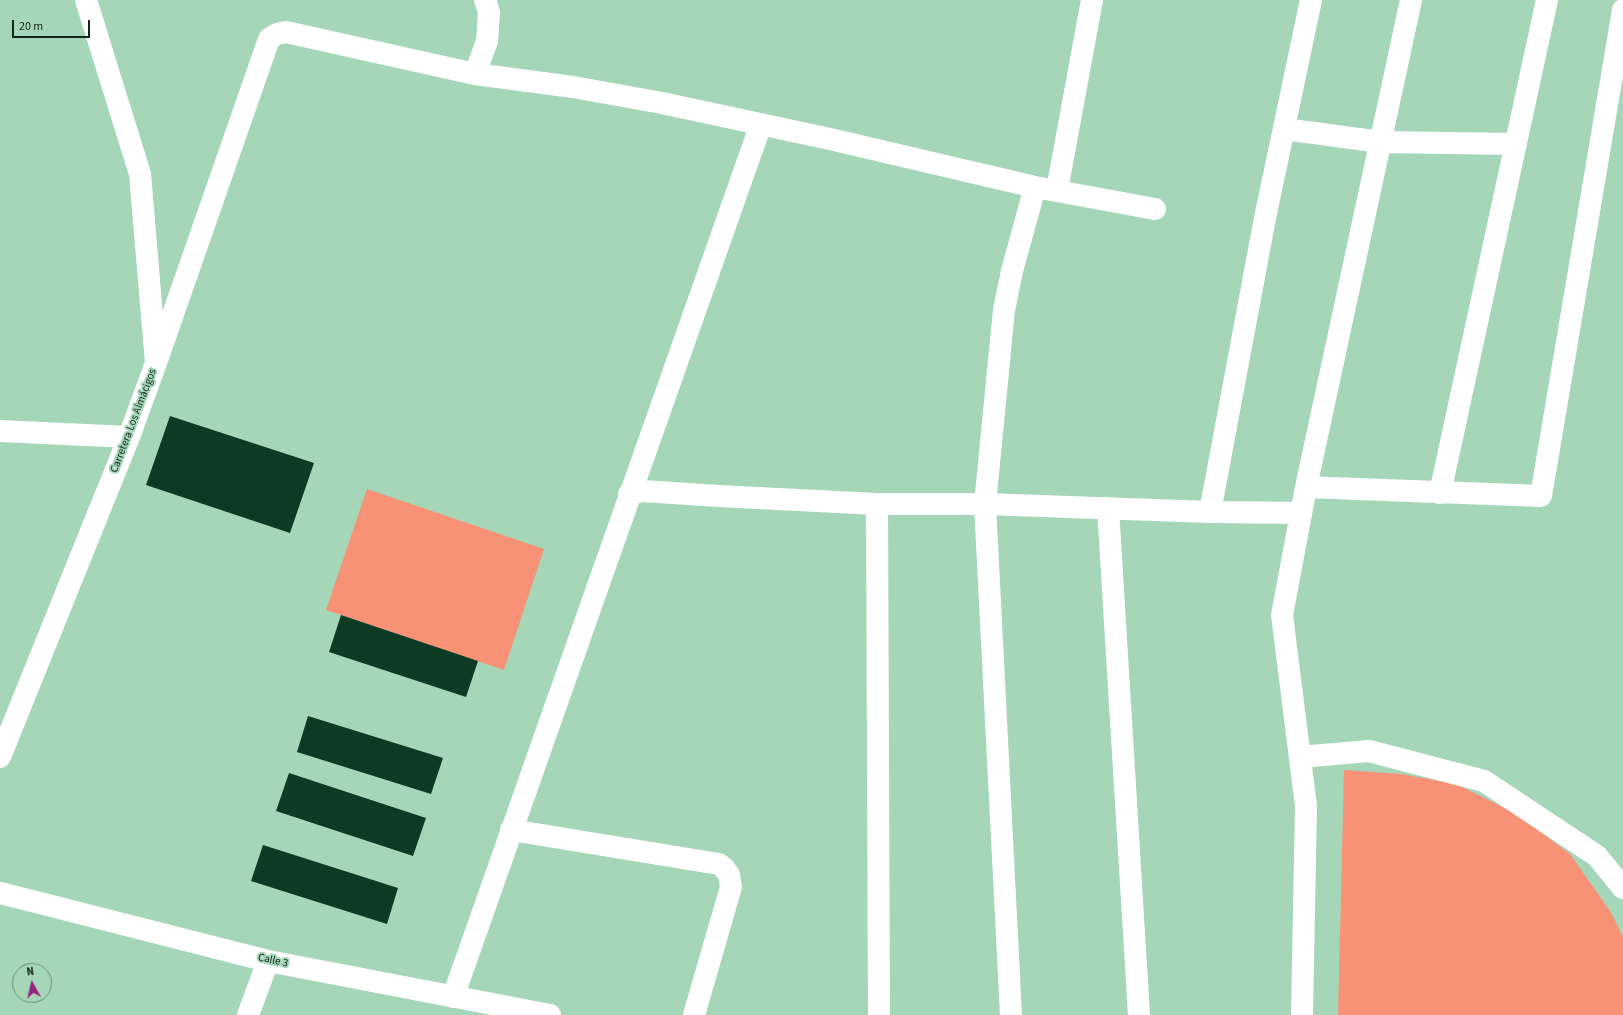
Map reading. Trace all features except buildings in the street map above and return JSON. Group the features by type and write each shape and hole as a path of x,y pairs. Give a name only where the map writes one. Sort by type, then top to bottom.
{"street":[{"name":"Carretera Los Almácigos","path":"0,757 129,437 156,363 140,174 86,0"},
{"path":"475,74 487,41 489,12 485,0"},
{"path":"1057,190 1092,0"},
{"path":"1210,512 1265,218 1311,0"},
{"path":"1302,1015 1306,806 1282,615 1306,487 1411,0"},
{"path":"1440,493 1547,0"},
{"path":"1306,487 1541,496 1623,10"},
{"path":"156,363 269,39 277,34 286,32 475,74 573,87 662,103 830,138 1035,187 1155,209"},
{"path":"453,997 760,124"},
{"path":"1284,129 1381,142 1516,144"},
{"path":"1011,1015 985,504 1004,310 1012,271 1035,187"},
{"path":"0,431 129,437"},
{"path":"629,494 642,491 877,504 985,504 1210,512 1301,513"},
{"path":"877,504 879,1015"},
{"path":"1108,508 1140,1015"},
{"path":"1300,757 1369,751 1484,781 1597,856 1623,888"},
{"path":"511,830 719,864 724,868 729,875 731,887 694,1015"},
{"name":"Calle 3","path":"0,893 268,961 550,1015"},
{"path":"248,1015 268,961"}],"shaded area":[{"path":"367,489 544,549 504,670 326,610"},
{"path":"1344,770 1401,774 1456,784 1515,813 1570,854 1612,914 1623,937 1623,1015 1338,1015"}]}
